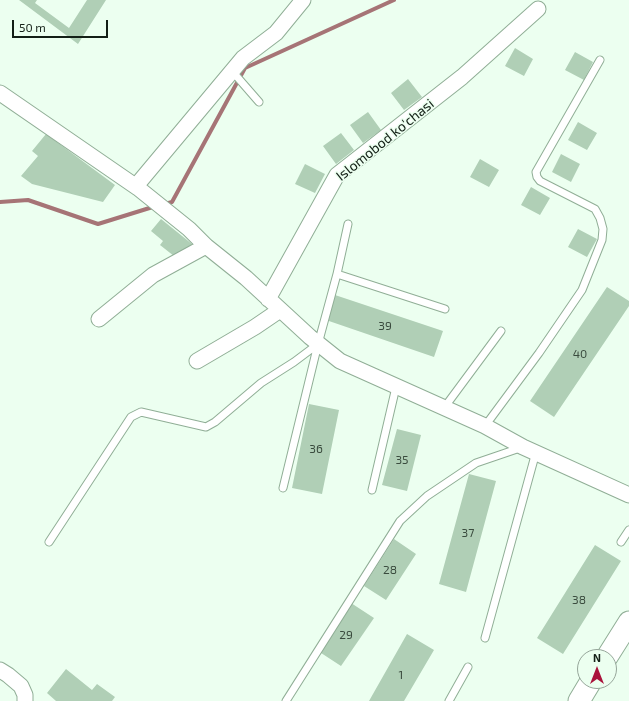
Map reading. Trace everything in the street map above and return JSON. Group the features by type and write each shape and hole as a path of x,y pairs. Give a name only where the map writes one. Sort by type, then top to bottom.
{"main road":[{"path":"611,649 629,622"},
{"path":"578,701 586,689"}],"street":[{"path":"138,188 234,73 243,58 276,33 303,0"},
{"name":"Islomobod ko'chasi","path":"268,299 337,175 462,77 538,9"},
{"path":"0,93 138,188 246,278 318,344 340,361 485,426 529,449 629,495"},
{"path":"99,319 153,275 206,246"},
{"path":"197,361 255,328 280,310"},
{"path":"0,670 21,686 25,695 25,701"}],"lane":[{"path":"485,426 539,353 582,290 602,240 603,229 600,218 595,209 540,181 536,172 600,60"},
{"path":"234,73 259,102"},
{"path":"284,488 348,224"},
{"path":"336,274 445,309"},
{"path":"444,408 501,331"},
{"path":"49,542 131,417 141,412 206,426 215,422 262,383 318,344"},
{"path":"372,490 396,387"},
{"path":"286,701 400,521 427,496 476,463 529,449 485,638"},
{"path":"621,542 629,530"},
{"path":"449,701 468,667"}],"building":[{"path":"19,0 37,0 35,3 69,28 87,0 106,0 78,44"},
{"path":"515,48 533,59 524,76 505,66"},
{"path":"575,52 593,62 584,80 565,70"},
{"path":"408,79 422,97 404,110 391,93"},
{"path":"368,112 381,130 363,143 350,125"},
{"path":"578,122 597,133 587,150 568,140"},
{"path":"341,133 354,150 336,164 323,146"},
{"path":"46,134 115,185 103,202 32,184 21,176 38,156 32,151"},
{"path":"561,154 580,164 571,182 552,172"},
{"path":"480,159 499,170 489,187 470,177"},
{"path":"305,164 325,174 315,193 295,184"},
{"path":"531,187 550,198 540,215 521,205"},
{"path":"161,219 192,244 179,260 160,245 163,241 151,231"},
{"path":"578,229 597,239 587,257 568,247"},
{"path":"607,287 629,301 629,306 554,417 530,401"},
{"path":"335,295 443,331 434,357 326,320"},
{"path":"309,404 339,410 322,494 292,488"},
{"path":"397,429 421,435 407,491 382,485"},
{"path":"469,474 496,481 466,592 439,584"},
{"path":"394,539 416,554 386,600 364,586"},
{"path":"595,545 621,561 563,654 537,638"},
{"path":"351,603 374,618 341,666 318,651"},
{"path":"407,634 434,650 404,701 369,701"},
{"path":"66,669 92,690 97,684 115,697 112,701 56,701 47,693"}],"waterway":[{"path":"165,204 172,202 245,68 394,0"},
{"path":"0,202 28,200 98,224 156,206"}]}
